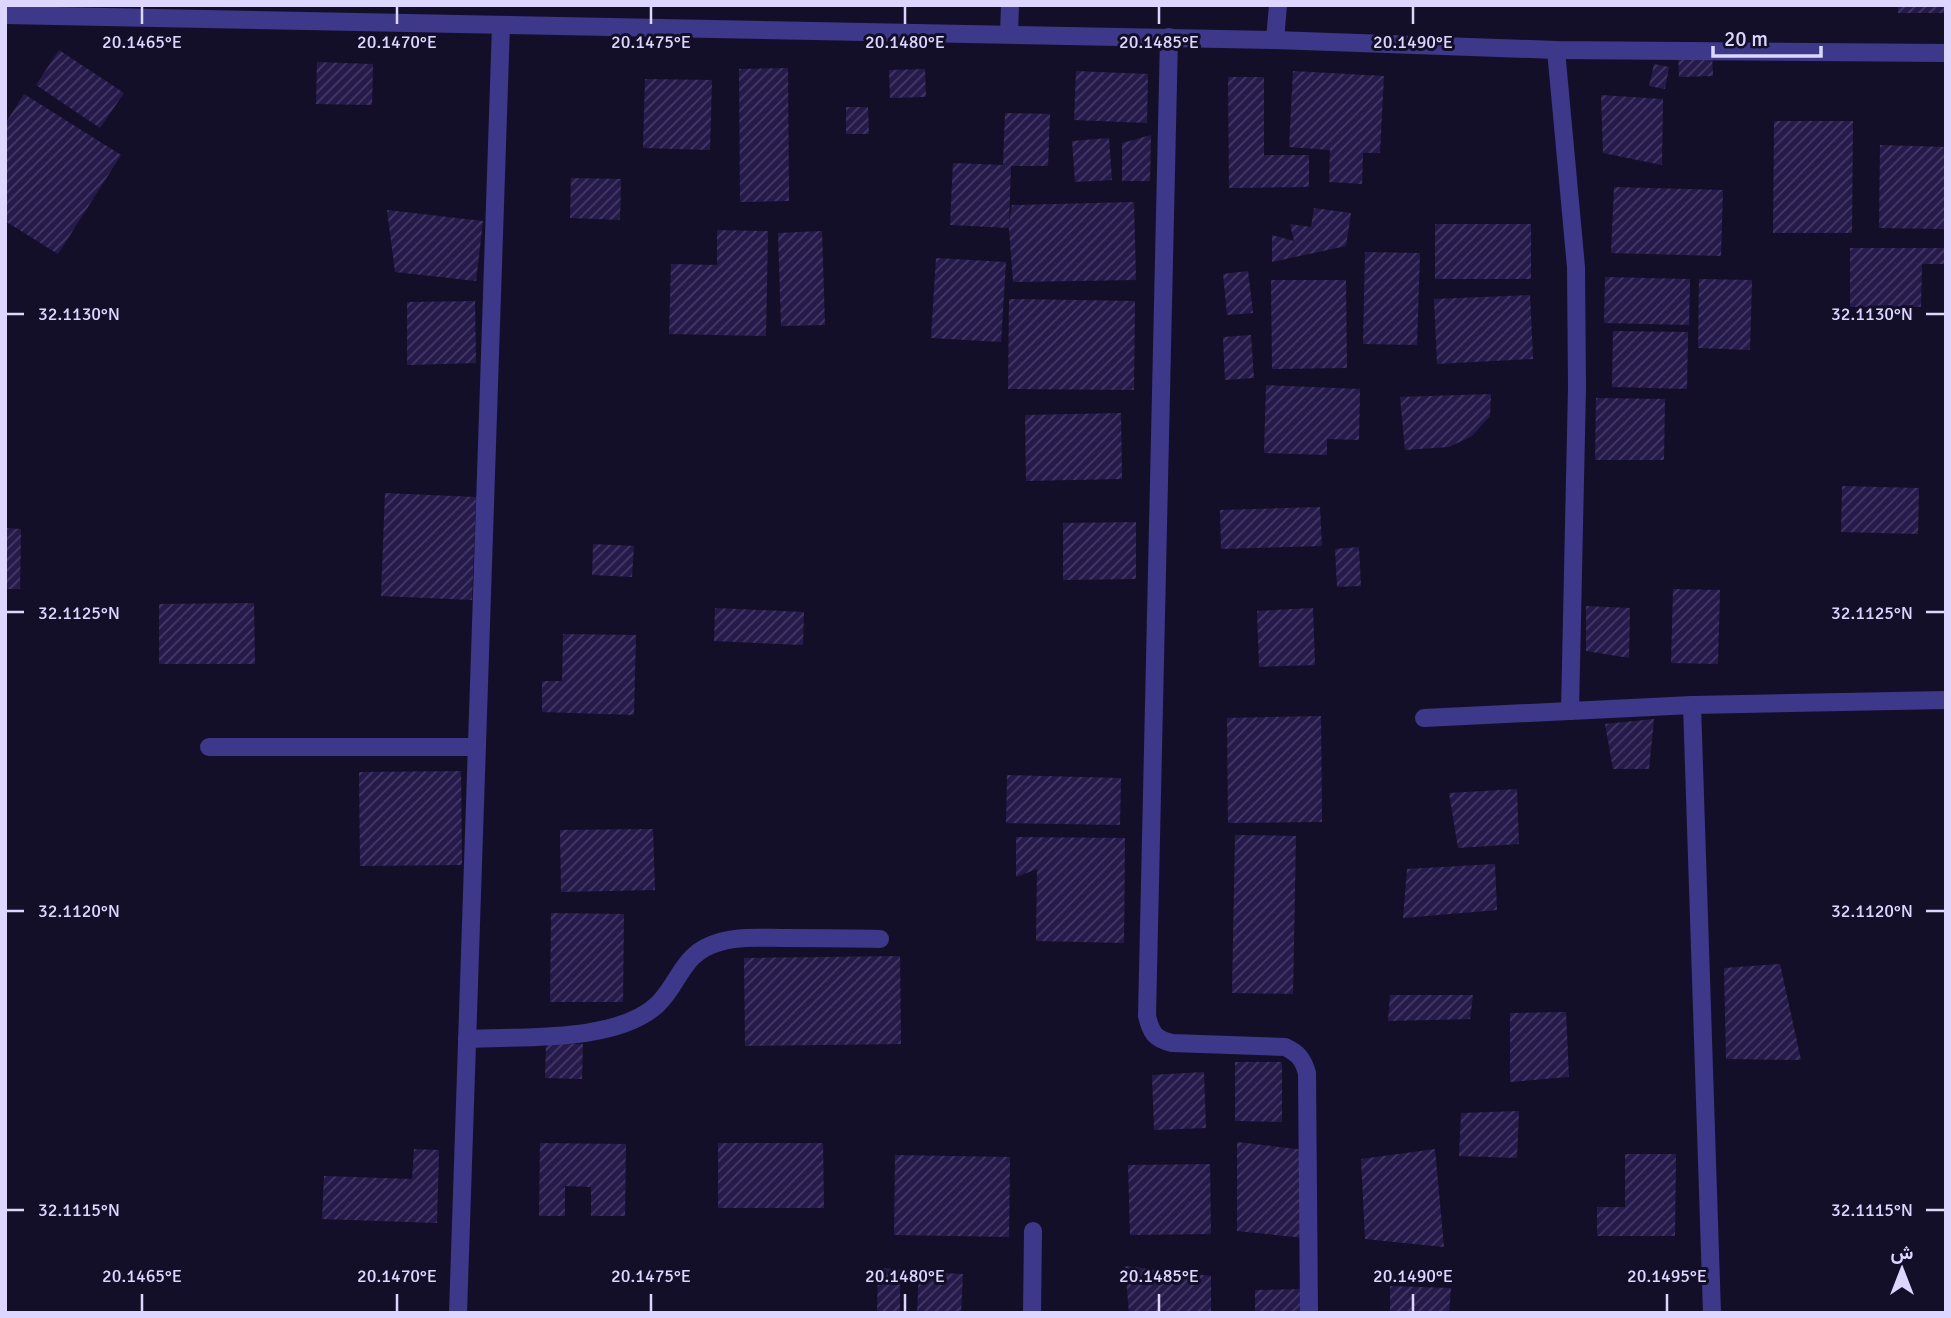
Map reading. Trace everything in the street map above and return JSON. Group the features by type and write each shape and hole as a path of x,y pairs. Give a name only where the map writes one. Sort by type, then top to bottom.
{"street":[{"path":"1009,34 1010,5"},
{"path":"1275,40 1278,5"},
{"path":"5,15 1169,37 1556,50 1946,52"},
{"path":"458,1313 501,25"},
{"path":"1169,37 1147,1016 1150,1031 1158,1040 1172,1043 1284,1047 1304,1060 1307,1073 1309,1313"},
{"path":"1556,50 1576,267 1577,387 1570,711"},
{"path":"1424,718 1692,705 1946,701"},
{"path":"1692,705 1712,1313"},
{"path":"209,747 477,747"},
{"path":"467,1039 586,1034 637,1020 659,1003 683,966 698,952 718,942 744,938 880,939"},
{"path":"1032,1313 1033,1231"}],"building":[{"path":"1898,5 1946,5 1946,13 1898,13"},
{"path":"59,50 124,93 100,128 36,85"},
{"path":"1712,51 1713,76 1679,77 1678,52"},
{"path":"317,62 373,64 372,105 316,104"},
{"path":"1654,64 1669,67 1665,89 1649,86"},
{"path":"788,68 789,201 740,202 739,69"},
{"path":"925,69 926,97 890,98 889,70"},
{"path":"1076,71 1148,74 1147,123 1074,120"},
{"path":"1293,71 1384,76 1380,153 1363,153 1362,184 1329,182 1330,150 1289,147"},
{"path":"1228,77 1264,77 1264,155 1309,155 1309,187 1229,188"},
{"path":"645,79 712,80 710,150 643,148"},
{"path":"24,94 121,155 58,254 5,221 5,124"},
{"path":"1601,95 1663,99 1662,165 1603,153"},
{"path":"846,107 868,107 869,134 846,134"},
{"path":"1005,113 1050,114 1048,166 1011,166 1009,224 1012,205 1134,202 1136,280 1013,282 1009,228 950,225 953,163 1003,165"},
{"path":"1774,121 1853,121 1852,233 1773,233"},
{"path":"1151,135 1150,181 1122,181 1122,143"},
{"path":"1109,138 1112,180 1075,182 1072,141"},
{"path":"1880,145 1945,147 1944,229 1879,228"},
{"path":"571,178 621,179 620,220 570,218"},
{"path":"1614,187 1723,190 1721,256 1611,253"},
{"path":"1314,208 1351,213 1346,246 1272,262 1272,235 1294,241 1290,224 1311,227"},
{"path":"387,210 483,221 476,281 395,272"},
{"path":"1435,224 1531,224 1531,279 1435,279"},
{"path":"717,230 768,231 766,336 669,334 671,264 717,265"},
{"path":"822,231 825,325 781,326 778,233"},
{"path":"1850,248 1946,248 1946,264 1922,264 1921,307 1850,307"},
{"path":"1365,252 1420,253 1417,345 1363,344"},
{"path":"936,258 1006,262 1001,342 931,338"},
{"path":"1248,271 1253,313 1227,315 1223,274"},
{"path":"1605,277 1690,279 1689,325 1604,323"},
{"path":"1699,279 1752,280 1750,350 1698,348"},
{"path":"1271,280 1346,280 1347,368 1272,369"},
{"path":"1530,295 1533,359 1437,364 1434,299"},
{"path":"1009,299 1135,301 1134,390 1008,389"},
{"path":"475,301 476,363 407,365 407,302"},
{"path":"1613,331 1688,332 1687,389 1612,387"},
{"path":"1251,335 1254,378 1225,380 1223,337"},
{"path":"1266,385 1360,389 1359,440 1327,439 1327,455 1264,453"},
{"path":"1491,394 1490,416 1472,436 1449,447 1405,450 1400,397"},
{"path":"1596,398 1665,399 1664,460 1595,460"},
{"path":"1121,413 1122,479 1026,481 1025,415"},
{"path":"1842,486 1919,488 1918,534 1841,532"},
{"path":"385,493 476,497 472,600 381,596"},
{"path":"1320,507 1322,546 1221,549 1220,510"},
{"path":"1136,522 1136,579 1063,580 1063,523"},
{"path":"5,528 21,529 20,589 5,589"},
{"path":"593,544 634,546 632,577 592,575"},
{"path":"1359,547 1361,586 1337,587 1335,549"},
{"path":"1673,589 1720,590 1718,664 1671,663"},
{"path":"254,603 255,664 159,664 159,604"},
{"path":"1586,606 1630,608 1629,658 1586,651"},
{"path":"715,608 804,612 803,645 714,641"},
{"path":"1313,608 1315,665 1259,667 1257,611"},
{"path":"563,634 636,635 634,715 542,712 542,681 562,681"},
{"path":"1321,716 1322,822 1228,823 1227,718"},
{"path":"1654,719 1649,769 1613,769 1605,724"},
{"path":"461,771 462,865 360,866 359,772"},
{"path":"1007,775 1121,778 1120,825 1006,823"},
{"path":"1517,789 1519,844 1458,848 1449,793"},
{"path":"653,829 655,890 561,892 560,830"},
{"path":"1235,835 1296,836 1293,994 1232,993"},
{"path":"1016,837 1125,838 1124,943 1036,941 1037,869 1016,877"},
{"path":"1495,864 1497,910 1403,918 1407,869"},
{"path":"551,913 624,914 623,1002 550,1002"},
{"path":"900,956 901,1044 745,1046 744,958"},
{"path":"1780,964 1801,1060 1726,1059 1724,968"},
{"path":"1390,995 1473,995 1470,1019 1388,1021"},
{"path":"1566,1012 1569,1077 1510,1082 1510,1013"},
{"path":"546,1043 583,1044 582,1079 545,1078"},
{"path":"1235,1062 1282,1062 1282,1122 1235,1121"},
{"path":"1204,1072 1206,1128 1154,1130 1152,1075"},
{"path":"1519,1111 1517,1158 1459,1156 1461,1113"},
{"path":"1237,1142 1305,1150 1305,1238 1237,1231"},
{"path":"540,1143 626,1144 625,1216 591,1216 591,1187 565,1186 565,1216 539,1216"},
{"path":"718,1143 823,1143 824,1208 718,1208"},
{"path":"414,1149 439,1150 437,1223 322,1219 324,1176 412,1179"},
{"path":"1435,1149 1444,1247 1365,1239 1361,1159"},
{"path":"1625,1154 1676,1154 1675,1236 1597,1236 1597,1207 1625,1207"},
{"path":"895,1155 1010,1157 1009,1237 894,1235"},
{"path":"1210,1164 1211,1234 1130,1235 1128,1165"},
{"path":"1125,1266 1211,1276 1211,1313 1129,1313"},
{"path":"878,1268 900,1269 900,1313 877,1313"},
{"path":"919,1272 963,1274 961,1313 917,1313"},
{"path":"1390,1286 1451,1288 1449,1313 1390,1313"},
{"path":"1304,1289 1305,1313 1255,1313 1255,1290"}]}
